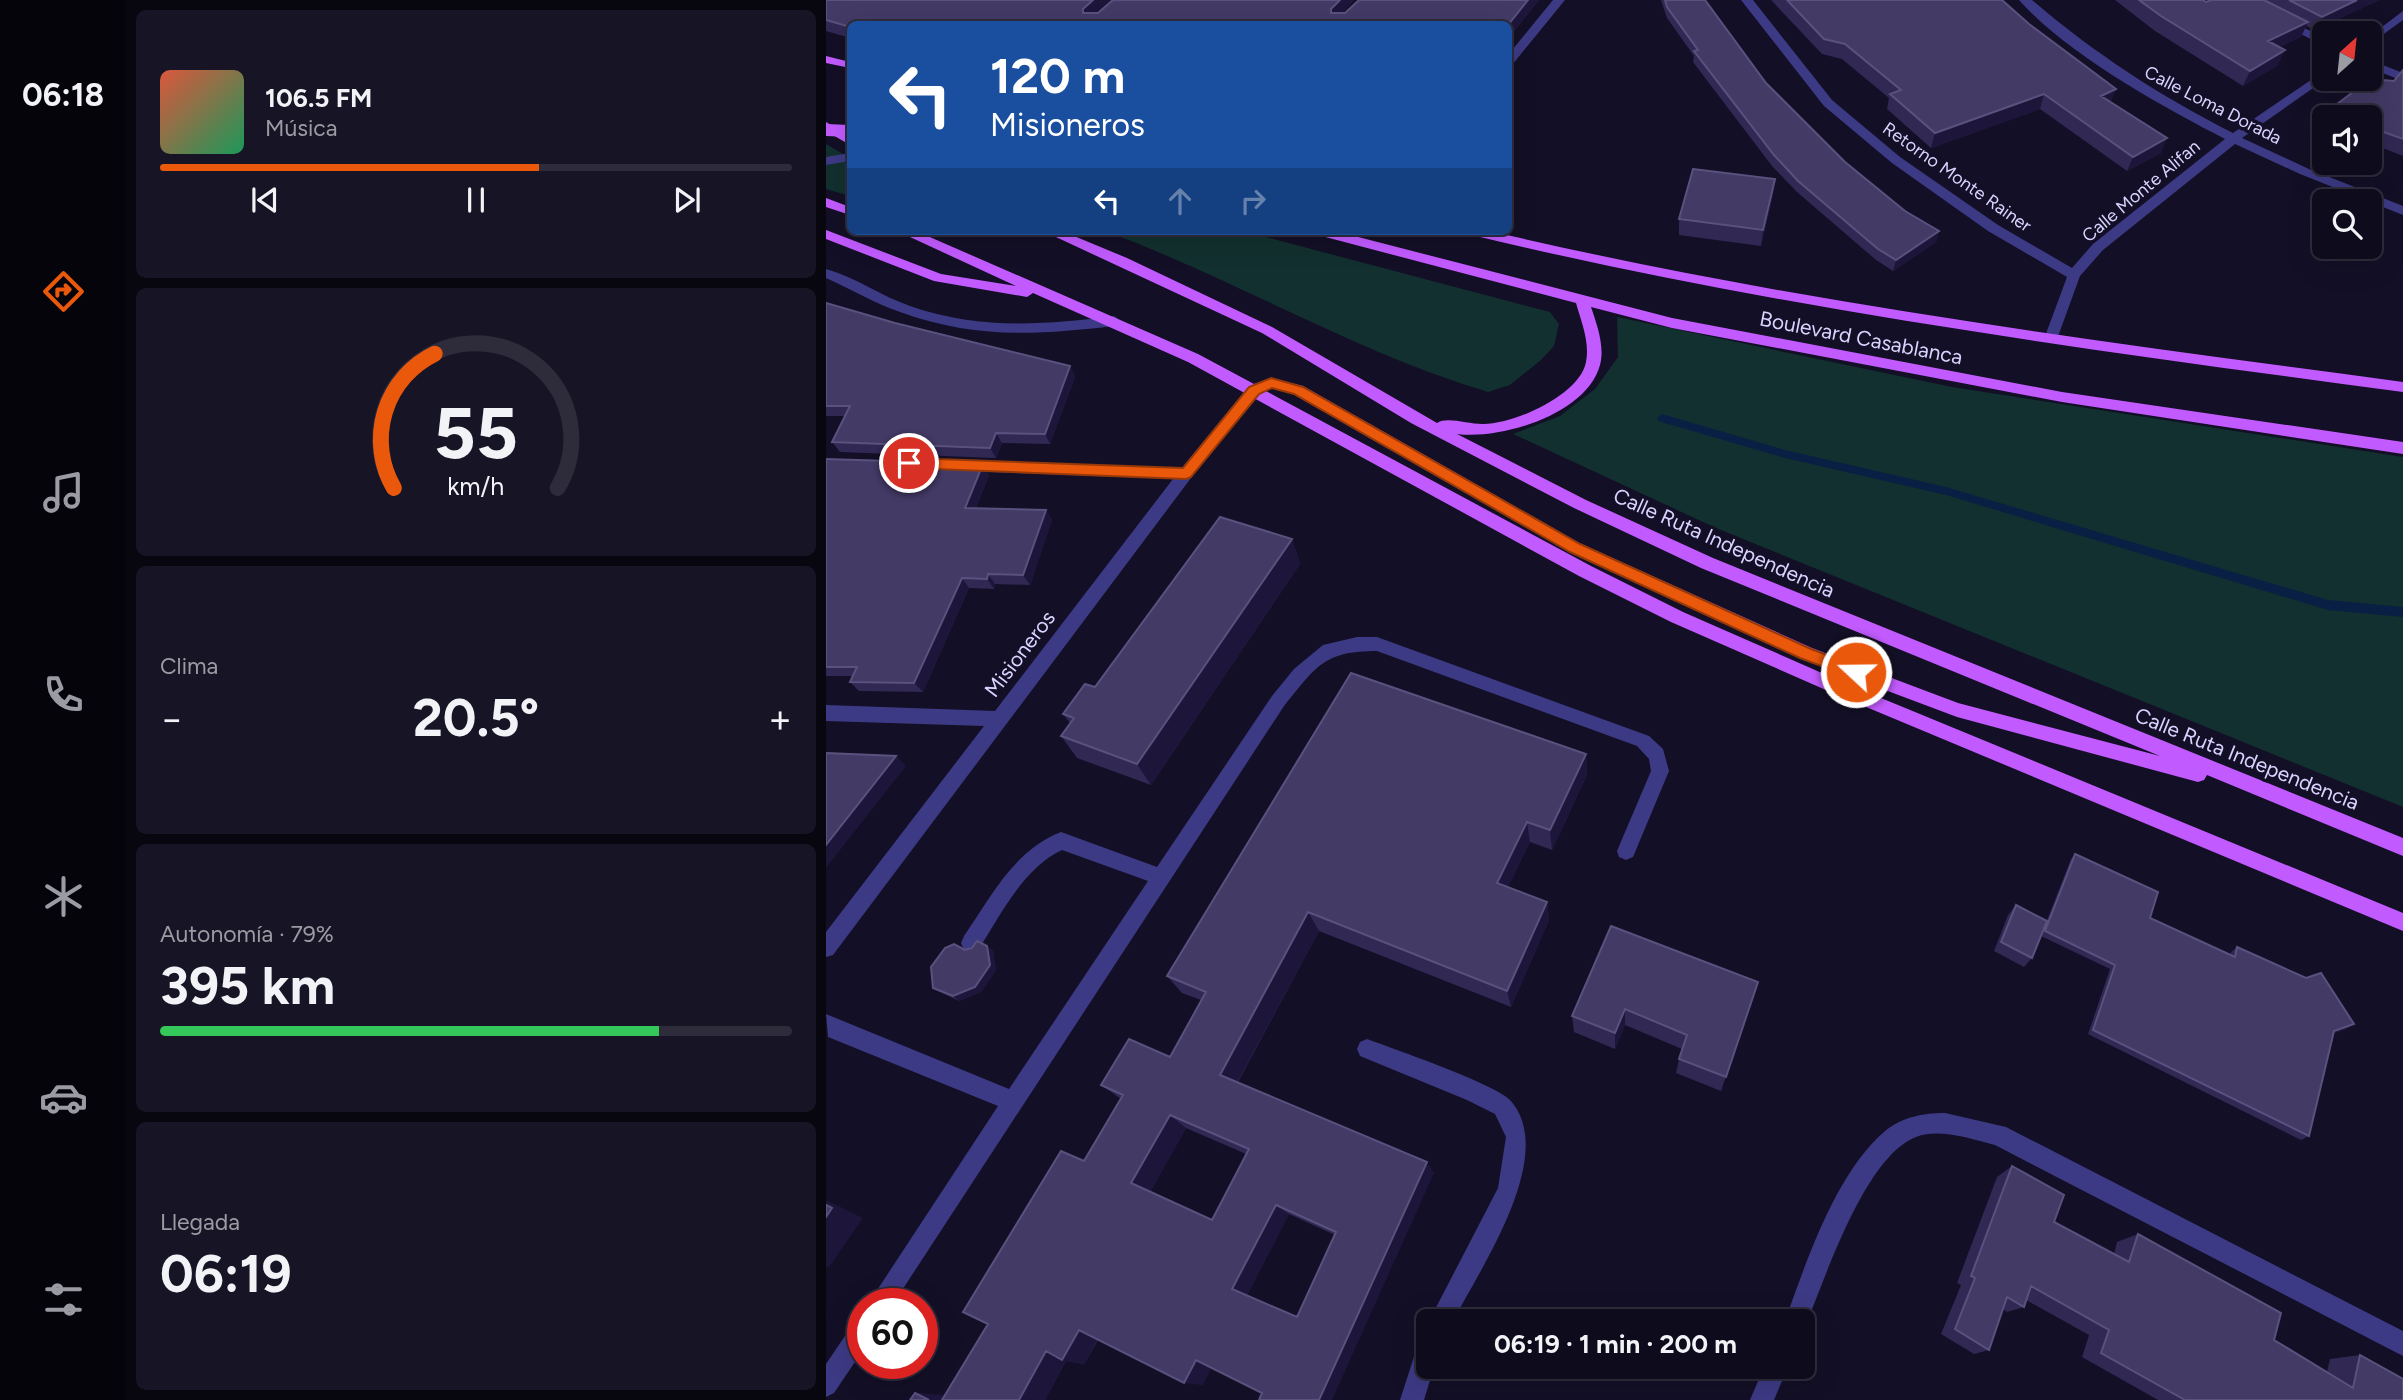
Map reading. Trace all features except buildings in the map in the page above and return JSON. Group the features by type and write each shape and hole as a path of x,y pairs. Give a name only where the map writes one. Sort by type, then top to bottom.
{"main road":[{"path":"826,59 847,64"},
{"path":"826,128 847,131"},
{"path":"826,128 847,139"},
{"path":"826,202 847,210"},
{"path":"826,234 939,278 1054,297"},
{"path":"913,235 1114,321 1254,390 1574,566 1677,617 1854,694 2403,922"},
{"name":"Calle Ruta Independencia","path":"1060,235 1122,261 1267,330 1416,419 1580,504 1707,562 2403,847"},
{"name":"Boulevard Casablanca","path":"1334,235 1672,323 2062,397 2403,448"},
{"name":"Boulevard Casablanca","path":"1489,235 1640,270 1825,304 2051,339 2403,387"},
{"path":"1416,419 1465,430 1498,429 1559,403 1591,370 1593,344 1583,302"},
{"path":"1254,390 1271,383 1298,390 1575,548 1806,653 1957,710 2272,793"}],"street":[{"path":"1512,58 1559,0"},
{"name":"Retorno Monte Rainer","path":"1747,0 1828,103 1886,152 1993,228 2074,275"},
{"name":"Calle Loma Dorada","path":"2025,0 2068,38 2133,83 2344,190 2403,211"},
{"path":"2242,0 2312,37"},
{"path":"2382,31 2403,14"},
{"path":"2382,69 2403,77"},
{"name":"Calle Monte Alifan","path":"2051,339 2074,275 2098,247 2235,137 2312,83"},
{"path":"826,161 847,158"},
{"path":"826,273 904,309 967,327 1028,331 1114,321"},
{"name":"Misioneros","path":"826,948 998,719 1254,390"},
{"path":"951,465 1186,474"},
{"path":"890,1288 1278,701 1319,654 1348,643 1377,644 1643,741 1657,755 1660,771 1626,851"},
{"path":"826,713 998,719"},
{"path":"971,943 1033,857 1047,846 1061,841 1161,877"},
{"path":"826,1024 835,1030 1012,1101"},
{"path":"1367,1049 1475,1093 1502,1107 1517,1136 1509,1190 1447,1309"},
{"path":"1801,1309 1846,1204 1867,1166 1887,1144 1911,1127 1949,1123 1998,1135 2403,1344"},
{"path":"826,1385 847,1353"},
{"path":"1412,1400 1418,1379"},
{"path":"1762,1400 1771,1379"}],"green space":[{"path":"826,144 847,156 847,195 826,189"},
{"path":"1115,235 1258,235 1550,312 1559,324 1554,346 1541,360 1510,385 1488,392 1390,357"},
{"path":"1617,317 1952,387 2403,457 2403,807 1716,528 1513,434 1560,416 1595,389 1618,357"}],"waterway":[{"path":"1662,418 1785,454 1946,491 2328,605 2403,612"}],"route":[{"path":"909,463 1186,474 1254,390 1271,383 1298,390 1575,548 1806,653 1856,672"}]}
